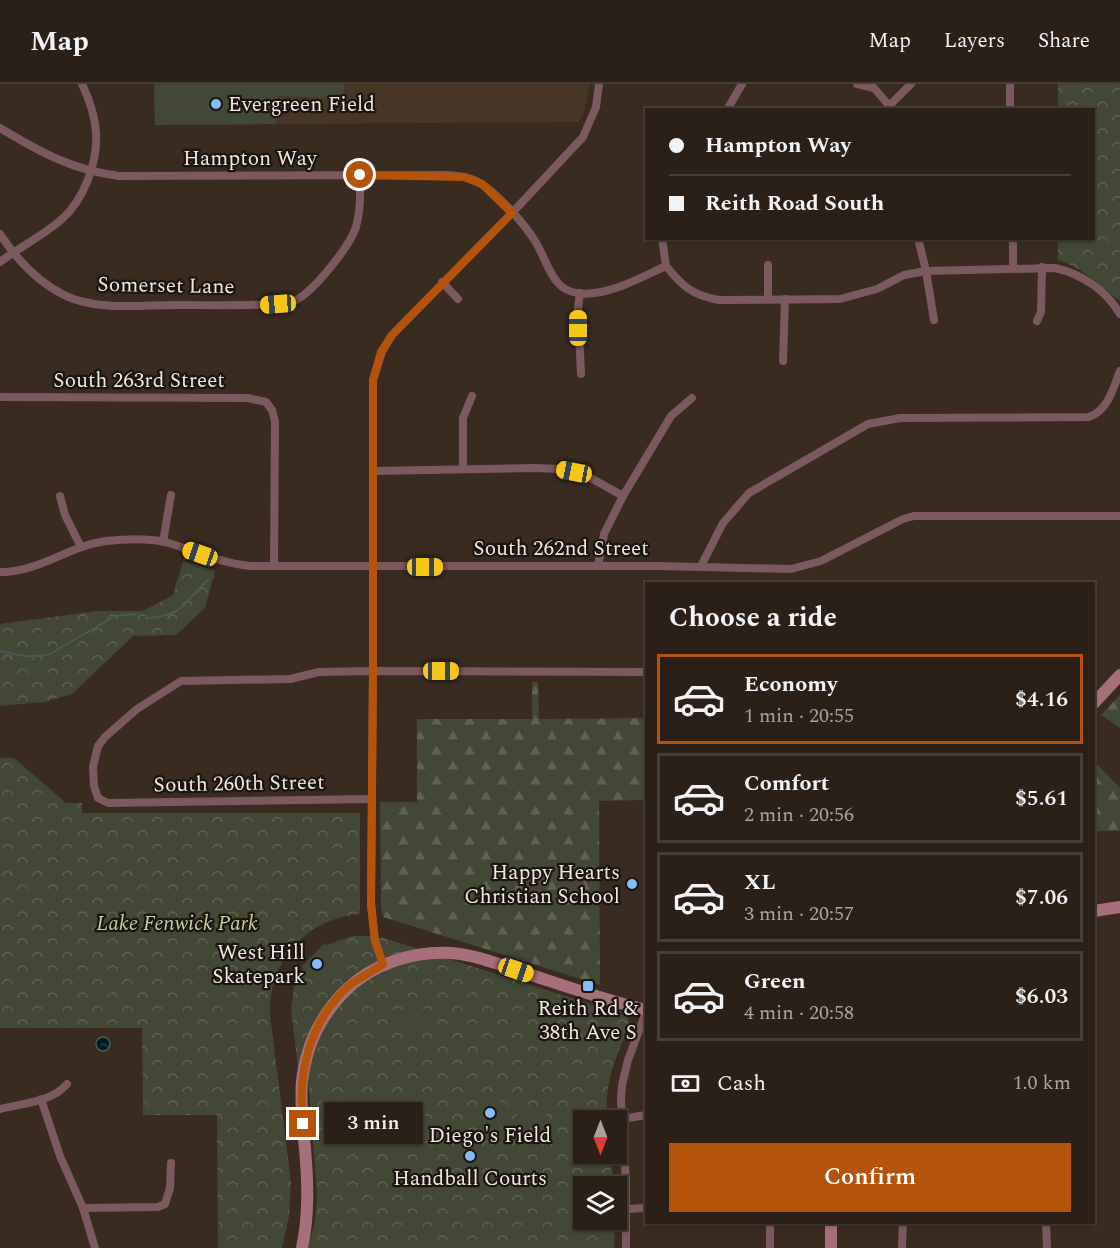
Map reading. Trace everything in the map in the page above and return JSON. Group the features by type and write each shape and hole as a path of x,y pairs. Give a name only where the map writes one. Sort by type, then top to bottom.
{"main road":[{"path":"1095,702 1120,675"},
{"path":"1095,911 1120,907"},
{"path":"302,1248 308,1217 301,1091 306,1058 312,1036 327,1011 352,984 383,964 426,955 457,954 485,960 645,1011"},
{"path":"831,1224 831,1248"}],"street":[{"path":"0,262 62,219 74,206 83,191 95,153 96,133 93,112 82,84"},
{"path":"728,108 742,84"},
{"path":"857,84 874,88 891,107 911,84"},
{"path":"1010,84 1010,108"},
{"path":"383,964 375,941 371,904 373,380 381,352 392,335 583,137 593,117 599,85"},
{"name":"Hampton Way","path":"0,128 66,164 119,176 464,177 482,184 521,220 537,244 546,268 555,280 561,287 580,293"},
{"name":"Somerset Lane","path":"0,234 12,252 40,280 66,296 87,302 123,305 262,305 295,301 318,282 346,246 355,230 360,204 360,175"},
{"path":"662,240 666,266 682,285 703,297 719,300 840,299 877,289 904,275 926,271 1042,267 1070,271 1081,277 1104,292 1113,301 1120,314"},
{"path":"918,240 934,320"},
{"path":"1013,240 1013,268"},
{"path":"768,265 768,299"},
{"path":"581,374 578,318 580,293 592,294 606,291 666,266"},
{"path":"1037,321 1041,312 1042,267"},
{"path":"442,282 458,300"},
{"path":"783,361 785,299"},
{"path":"700,566 723,523 749,493 868,424 900,418 1089,417 1102,410 1120,371"},
{"path":"463,469 463,418 472,396"},
{"name":"South 263rd Street","path":"0,397 256,398 266,402 272,410 275,435 274,566"},
{"path":"598,566 604,534 623,496 671,416 692,398"},
{"path":"373,471 558,470 589,477 623,496"},
{"path":"163,542 171,495"},
{"path":"60,496 65,515 81,548"},
{"name":"South 262nd Street","path":"0,572 27,568 103,542 127,539 163,542 230,564 274,566 700,566 791,569 821,561 903,519 914,516 1120,516"},
{"path":"373,671 645,672"},
{"name":"South 260th Street","path":"372,799 108,803 98,798 93,780 96,750 105,737 137,709 181,681 290,679 319,672 373,671"},
{"path":"622,1110 622,1085 628,1060 645,1014"},
{"path":"0,1109 41,1099 62,1090 67,1084"},
{"path":"41,1099 60,1156 83,1208 95,1248"},
{"path":"627,1118 645,1115"},
{"path":"83,1208 150,1208 165,1204 170,1188 171,1163"},
{"path":"627,1209 645,1208"},
{"path":"770,1224 770,1248"},
{"path":"902,1248 903,1224"},
{"path":"1046,1224 1047,1248"},
{"path":"626,1230 626,1248"}],"shaded area":[{"path":"154,84 589,84 589,90 579,122 155,125"}],"green space":[{"name":"Evergreen Field","path":"154,84 344,84 344,95 339,99 278,96 276,124 155,125"},
{"path":"1058,84 1120,84 1120,301 1083,272 1058,260 1058,240 1095,240 1095,108 1058,108"},
{"path":"183,561 215,571 205,608 176,635 133,636 72,694 45,702 0,706 0,624 97,611 143,611 173,595"},
{"path":"532,682 538,682 539,719 645,718 645,800 599,801 600,985 383,917 380,802 417,802 417,719 532,719"},
{"path":"1120,695 1120,728 1101,715"},
{"name":"Lake Fenwick Park","path":"0,758 14,758 66,803 82,803 82,813 360,813 360,914 341,917 308,933 294,946 284,960 271,995 270,1015 291,1182 289,1216 282,1248 218,1248 217,1115 143,1115 142,1028 0,1028"},
{"path":"1095,764 1120,788 1120,831 1098,831 1095,836"},
{"path":"352,936 384,938 627,1016 629,1026 609,1083 607,1110 573,1110 573,1164 611,1164 612,1176 573,1176 573,1230 615,1230 614,1248 308,1248 315,1221 317,1195 308,1078 298,1067 291,1009 294,987 307,962 324,946"},
{"name":"West Hill Skatepark","path":"325,943 333,960 330,979 319,984 304,974 302,966"},
{"path":"427,1009 427,1031 393,1032 392,1010"},
{"name":"Diego's Field","path":"498,1092 501,1131 499,1134 481,1134 479,1132 478,1095"},
{"path":"546,1111 547,1138 534,1139 533,1112"},
{"path":"529,1112 530,1139 518,1140 517,1113"},
{"name":"Handball Courts","path":"458,1149 481,1149 481,1163 458,1163"}],"water":[{"path":"100,1037 106,1037 110,1044 106,1051 100,1051 96,1047 96,1041"},
{"path":"337,1100 340,1121 338,1125 335,1124 334,1103"}],"waterway":[{"path":"147,618 160,617 176,611 208,580"},
{"path":"0,651 31,656 50,654 115,616 136,614"}],"place":[{"name":"Evergreen Field","path":"216,104"},
{"name":"Happy Hearts Christian School","path":"632,884"},
{"name":"West Hill Skatepark","path":"317,964"},
{"name":"Reith Rd & 38th Ave S","path":"588,986"},
{"name":"Diego's Field","path":"490,1113"},
{"name":"Handball Courts","path":"470,1156"}],"route":[{"path":"303,1124 302,1078 312,1036 327,1011 352,984 383,964 375,941 371,904 372,406 375,368 381,352 408,316 512,213 482,184 464,177 360,175"}]}
